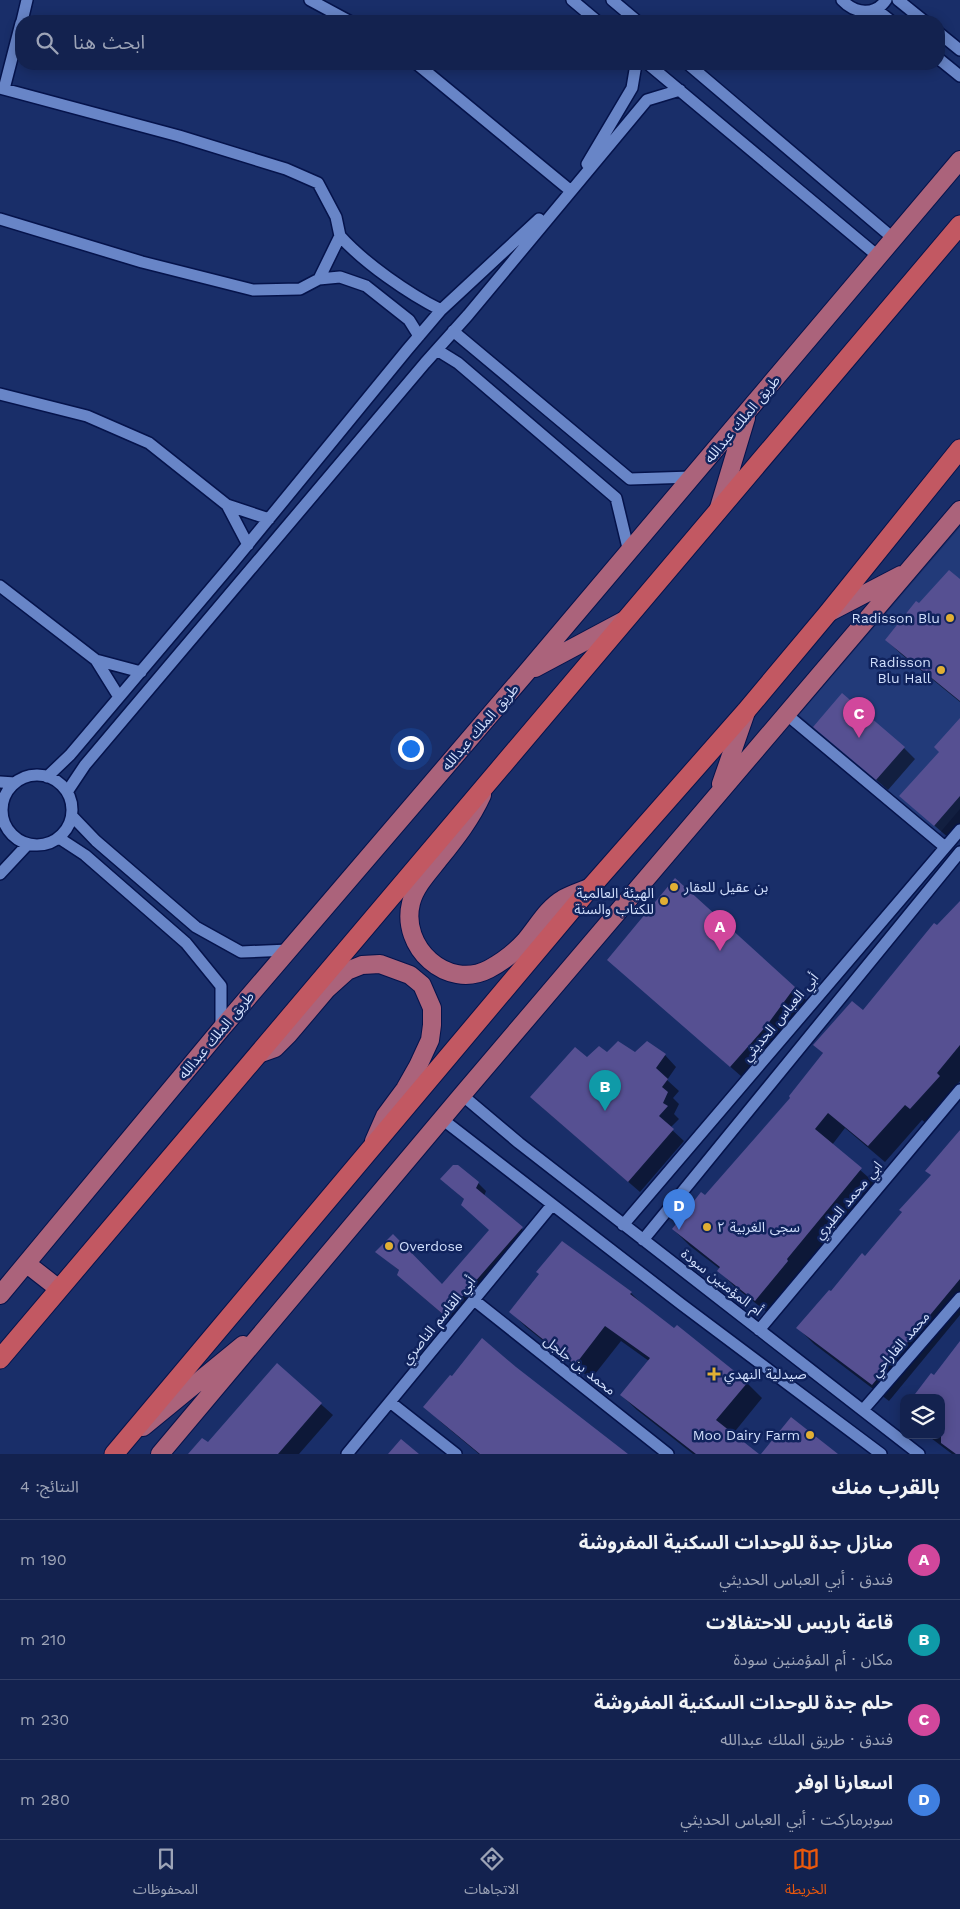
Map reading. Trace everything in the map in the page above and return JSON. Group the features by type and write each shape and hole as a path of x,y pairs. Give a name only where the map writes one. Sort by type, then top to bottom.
{"highway":[{"path":"0,1358 960,225"},
{"path":"118,1450 591,887 828,613 960,449"}],"main road":[{"name":"طريق الملك عبدالله","path":"0,1295 221,1029 749,411 960,160"},
{"path":"718,511 749,411"},
{"path":"160,1454 462,1095 960,510"},
{"path":"828,613 908,571"},
{"path":"526,673 626,620"},
{"path":"718,794 746,710"},
{"path":"487,784 471,817 423,880 411,902 409,921 414,940 423,956 453,974 470,975 489,969 524,941 562,899 591,887"},
{"path":"257,1055 275,1048 327,989 347,971 362,965 380,964 410,975 422,985 432,1008 430,1040 405,1089 385,1116 372,1146"},
{"path":"27,1264 59,1289"},
{"path":"118,1450 278,1316"}],"street":[{"path":"23,15 27,0"},
{"path":"310,0 338,15"},
{"path":"572,0 590,15"},
{"path":"612,0 630,15"},
{"path":"842,0 855,10 865,12 877,10 886,0"},
{"path":"898,0 917,15"},
{"path":"877,10 883,15"},
{"path":"945,38 960,50"},
{"path":"15,43 2,89 179,136 286,169 318,183 336,217 340,236 355,253 425,302 441,310"},
{"path":"945,64 960,76"},
{"path":"424,70 571,191"},
{"path":"47,777 70,755 120,697 441,310 571,191 632,88 635,70"},
{"path":"655,70 879,257"},
{"path":"695,70 894,239"},
{"path":"67,792 85,765 453,332 647,100 680,90"},
{"path":"0,219 142,262 253,290 300,289 319,279 340,277 366,286 409,320 419,336"},
{"path":"319,279 340,236"},
{"path":"453,332 630,479 692,477"},
{"path":"437,350 458,363 616,498 629,552"},
{"path":"0,394 87,416 149,443 227,505 269,519"},
{"path":"227,505 248,545"},
{"path":"0,586 96,660 120,697"},
{"path":"96,660 141,672"},
{"path":"786,714 945,847"},
{"path":"30,776 47,777 62,785 67,792 71,799 72,816 65,832 60,838 44,845 28,844 13,836 4,834 1,813 5,797 15,784 30,776"},
{"path":"0,782 15,784"},
{"path":"72,816 96,842 196,927 241,952 289,950"},
{"name":"أبي العباس الحديثي","path":"623,1225 960,830"},
{"path":"60,838 85,855 186,943 221,986 221,1029"},
{"path":"0,874 28,844"},
{"path":"643,1240 960,852"},
{"name":"ابي محمد الطبري","path":"759,1330 960,1090"},
{"name":"أم المؤمنين سودة","path":"462,1095 519,1143 623,1225 919,1454"},
{"path":"442,1120 680,1304 881,1454"},
{"name":"أبي القاسم الناصري","path":"347,1454 552,1204"},
{"name":"محمد بن جلجل","path":"474,1300 668,1454"},
{"name":"محمد القاراحي","path":"863,1410 959,1302"},
{"path":"390,1402 456,1454"}],"shaded area":[{"path":"960,527 960,809 938,835 799,715"}],"building":[{"name":"Radisson Blu Hall","path":"949,570 960,579 960,701 885,640 916,601 919,603"},
{"path":"842,693 905,747 876,780 813,727"},
{"path":"960,718 960,796 934,826 899,796 939,752 934,747"},
{"path":"675,878 795,987 767,1025 730,1067 607,960"},
{"path":"960,901 960,1045 937,1073 940,1076 910,1109 905,1105 868,1146 828,1113 815,1129 862,1168 755,1301 717,1271 720,1267 672,1229 701,1192 705,1195 790,1098 789,1096 823,1053 813,1045 852,1001 863,1010 934,923 937,925"},
{"path":"618,1041 635,1052 647,1041 666,1054 656,1068 668,1079 662,1087 668,1092 663,1103 668,1106 659,1116 674,1129 628,1182 530,1097 575,1047 587,1057 599,1046 607,1052"},
{"path":"960,1130 960,1279 872,1385 796,1328 829,1290 831,1291 862,1253 865,1256 902,1212 899,1210 931,1175 925,1171"},
{"path":"453,1165 458,1165 479,1182 476,1188 523,1227 445,1316 397,1275 399,1270 375,1252 393,1234 442,1284 489,1230 461,1205 464,1199 440,1179"},
{"path":"562,1241 632,1292 630,1294 674,1328 677,1325 748,1382 716,1420 759,1454 696,1454 620,1395 650,1358 605,1326 575,1365 509,1312 539,1274 536,1272"},
{"path":"482,1338 516,1367 628,1454 480,1454 423,1407 450,1375 452,1376"},
{"path":"960,1341 960,1454 956,1454 941,1443 941,1439 945,1439 945,1394 915,1394 931,1373 934,1375"},
{"path":"277,1363 322,1403 278,1454 188,1454 202,1438 208,1442"},
{"path":"791,1417 838,1454 761,1454"},
{"path":"401,1439 419,1454 388,1454"}],"place":[{"name":"Radisson Blu","path":"950,618"},
{"name":"Radisson Blu Hall","path":"941,670"},
{"name":"حلم جدة للوحدات السكنية المفروشة","path":"859,738"},
{"name":"بن عقيل للعقار","path":"674,887"},
{"name":"الهيئة العالمية للكتاب والسنة","path":"664,901"},
{"name":"منازل جدة للوحدات السكنية المفروشة","path":"720,951"},
{"name":"قاعة باريس للاحتفالات","path":"605,1111"},
{"name":"سجى الغربية ٢","path":"707,1227"},
{"name":"اسعارنا اوفر","path":"679,1230"},
{"name":"Overdose","path":"389,1246"},
{"name":"صيدلية النهدي","path":"714,1374"},
{"name":"Moo Dairy Farm","path":"810,1435"}]}
